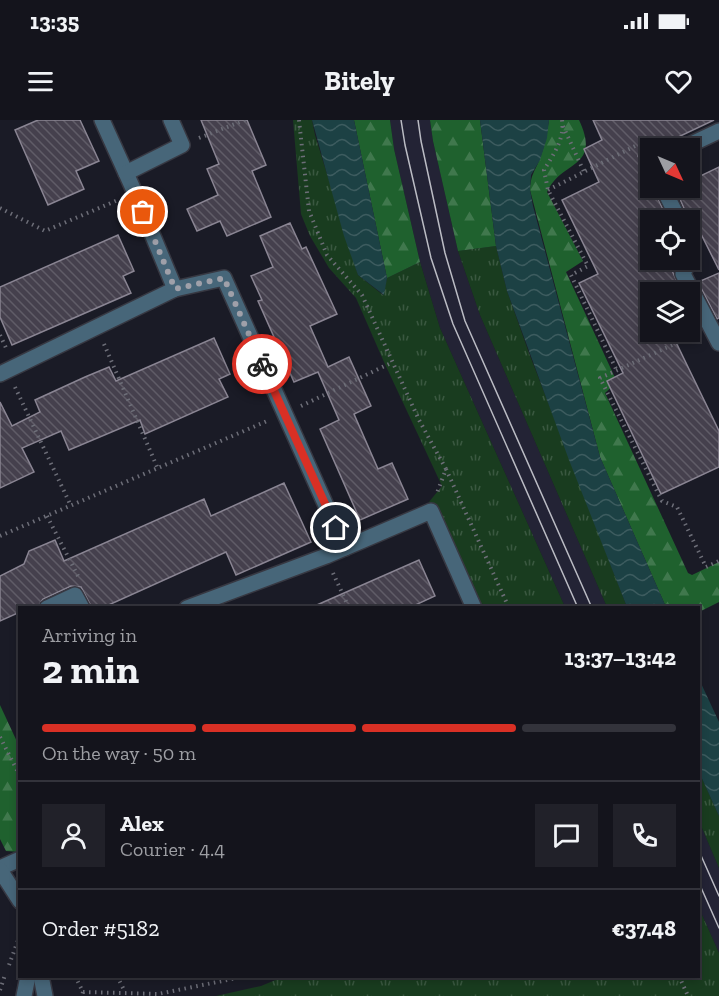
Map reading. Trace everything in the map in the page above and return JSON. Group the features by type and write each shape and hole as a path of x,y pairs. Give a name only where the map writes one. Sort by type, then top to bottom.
{"street":[{"path":"102,120 175,289"},
{"path":"126,172 182,145 171,120"},
{"path":"700,140 719,130"},
{"path":"684,270 683,274 719,343"},
{"path":"3,372 175,289 224,278 345,548"},
{"path":"192,606 326,556 431,511 473,606"},
{"path":"56,606 78,601"},
{"path":"18,860 0,869 18,898"},
{"path":"24,996 28,978"},
{"path":"41,978 45,996"}],"path":[{"path":"182,145 245,120"},
{"path":"299,120 309,211 327,255 362,296 419,420 446,469 508,606"},
{"path":"562,120 584,172"},
{"path":"563,126 559,144 544,170 548,190 588,266 571,275 617,371"},
{"path":"548,190 640,144"},
{"path":"0,208 45,231 135,193"},
{"path":"97,327 158,468"},
{"path":"711,327 600,378 662,501 677,507 706,567 719,561"},
{"path":"0,536 284,414 393,362"},
{"path":"3,372 71,506"},
{"path":"431,511 446,469"},
{"path":"47,516 82,584 78,601"},
{"path":"326,556 348,606"},
{"path":"0,737 18,772"},
{"path":"0,990 18,940"},
{"path":"76,978 83,994 125,992 159,994 237,978"},
{"path":"118,978 125,992"},
{"path":"680,978 688,996"}],"shaded area":[{"path":"390,120 430,120 458,251 480,315 607,606 565,606 440,328 420,262 394,149"},
{"path":"700,823 719,868 719,953 700,910"}],"green space":[{"path":"293,120 312,120 358,275 383,295 387,278 420,262 440,328 565,606 483,606 439,510 429,502 442,486 356,298 329,268 310,236 301,214"},
{"path":"354,120 390,120 394,149 420,262 387,278"},
{"path":"430,120 480,120 496,246 458,251"},
{"path":"549,120 579,120 585,136 586,147 583,156 553,182 547,192 583,261 566,272 617,382 605,393 688,573 692,575 719,562 719,602 700,612 700,606 666,606 600,457 530,190 532,176 545,144"},
{"path":"496,246 507,291 529,353 627,606 607,606 480,315 458,251"},
{"path":"0,705 18,744 18,852 6,851 0,839"},
{"path":"700,774 719,816 719,868 700,823"},
{"path":"700,910 719,953 719,996 216,996 261,986 280,978 700,978"}],"water":[{"path":"312,120 354,120 387,278 384,295 358,275 344,236"},
{"path":"480,120 549,120 547,138 540,160 531,175 530,190 533,206 600,457 666,606 627,606 569,460 507,291 496,246"},
{"path":"700,681 719,722 719,816 700,774"}],"building":[{"path":"38,120 80,120 99,161 76,171 84,189 48,205 15,130"},
{"path":"201,120 247,120 266,165 252,171 271,217 227,236 220,221 197,231 187,209 218,195 207,169 219,164"},
{"path":"593,120 714,120 676,138 640,138 640,155 638,156 640,160 640,198 658,198 663,210 640,210 640,270 672,270 677,282 640,282 640,342 676,342 719,431 719,467 661,494 607,381 623,373 579,283 598,274 562,200 599,182 584,149 602,140"},
{"path":"719,167 719,270 700,232 700,210 685,210 680,199 700,198 700,176"},
{"path":"290,223 302,249 306,247 337,314 310,326 328,367 349,357 371,406 354,414 378,469 392,463 408,499 360,520 320,429 339,420 318,372 294,382 258,301 262,300 251,276 273,267 260,236"},
{"path":"118,235 134,271 123,276 131,293 12,345 0,317 0,287"},
{"path":"719,273 719,318 717,319 698,282"},
{"path":"214,338 230,374 219,379 228,397 145,434 140,420 69,450 61,431 22,448 34,472 0,488 0,402 12,426 40,412 35,400 85,377 109,367 116,381"},
{"path":"284,483 311,542 236,575 226,552 106,606 91,606 81,587 71,586 43,599 38,606 18,606 18,613 0,621 0,576 24,564 29,551 55,540 64,561 204,499 211,516"},
{"path":"419,560 435,596 413,606 315,606"}],"tram line":[{"path":"401,120 431,258 453,324 577,606"},
{"path":"418,120 445,253 465,321 591,606"},
{"path":"700,853 719,896"},
{"path":"700,885 719,928"}],"way so far":[{"path":"143,212 175,289 224,278 262,364"}],"route":[{"path":"262,364 336,528"}]}
